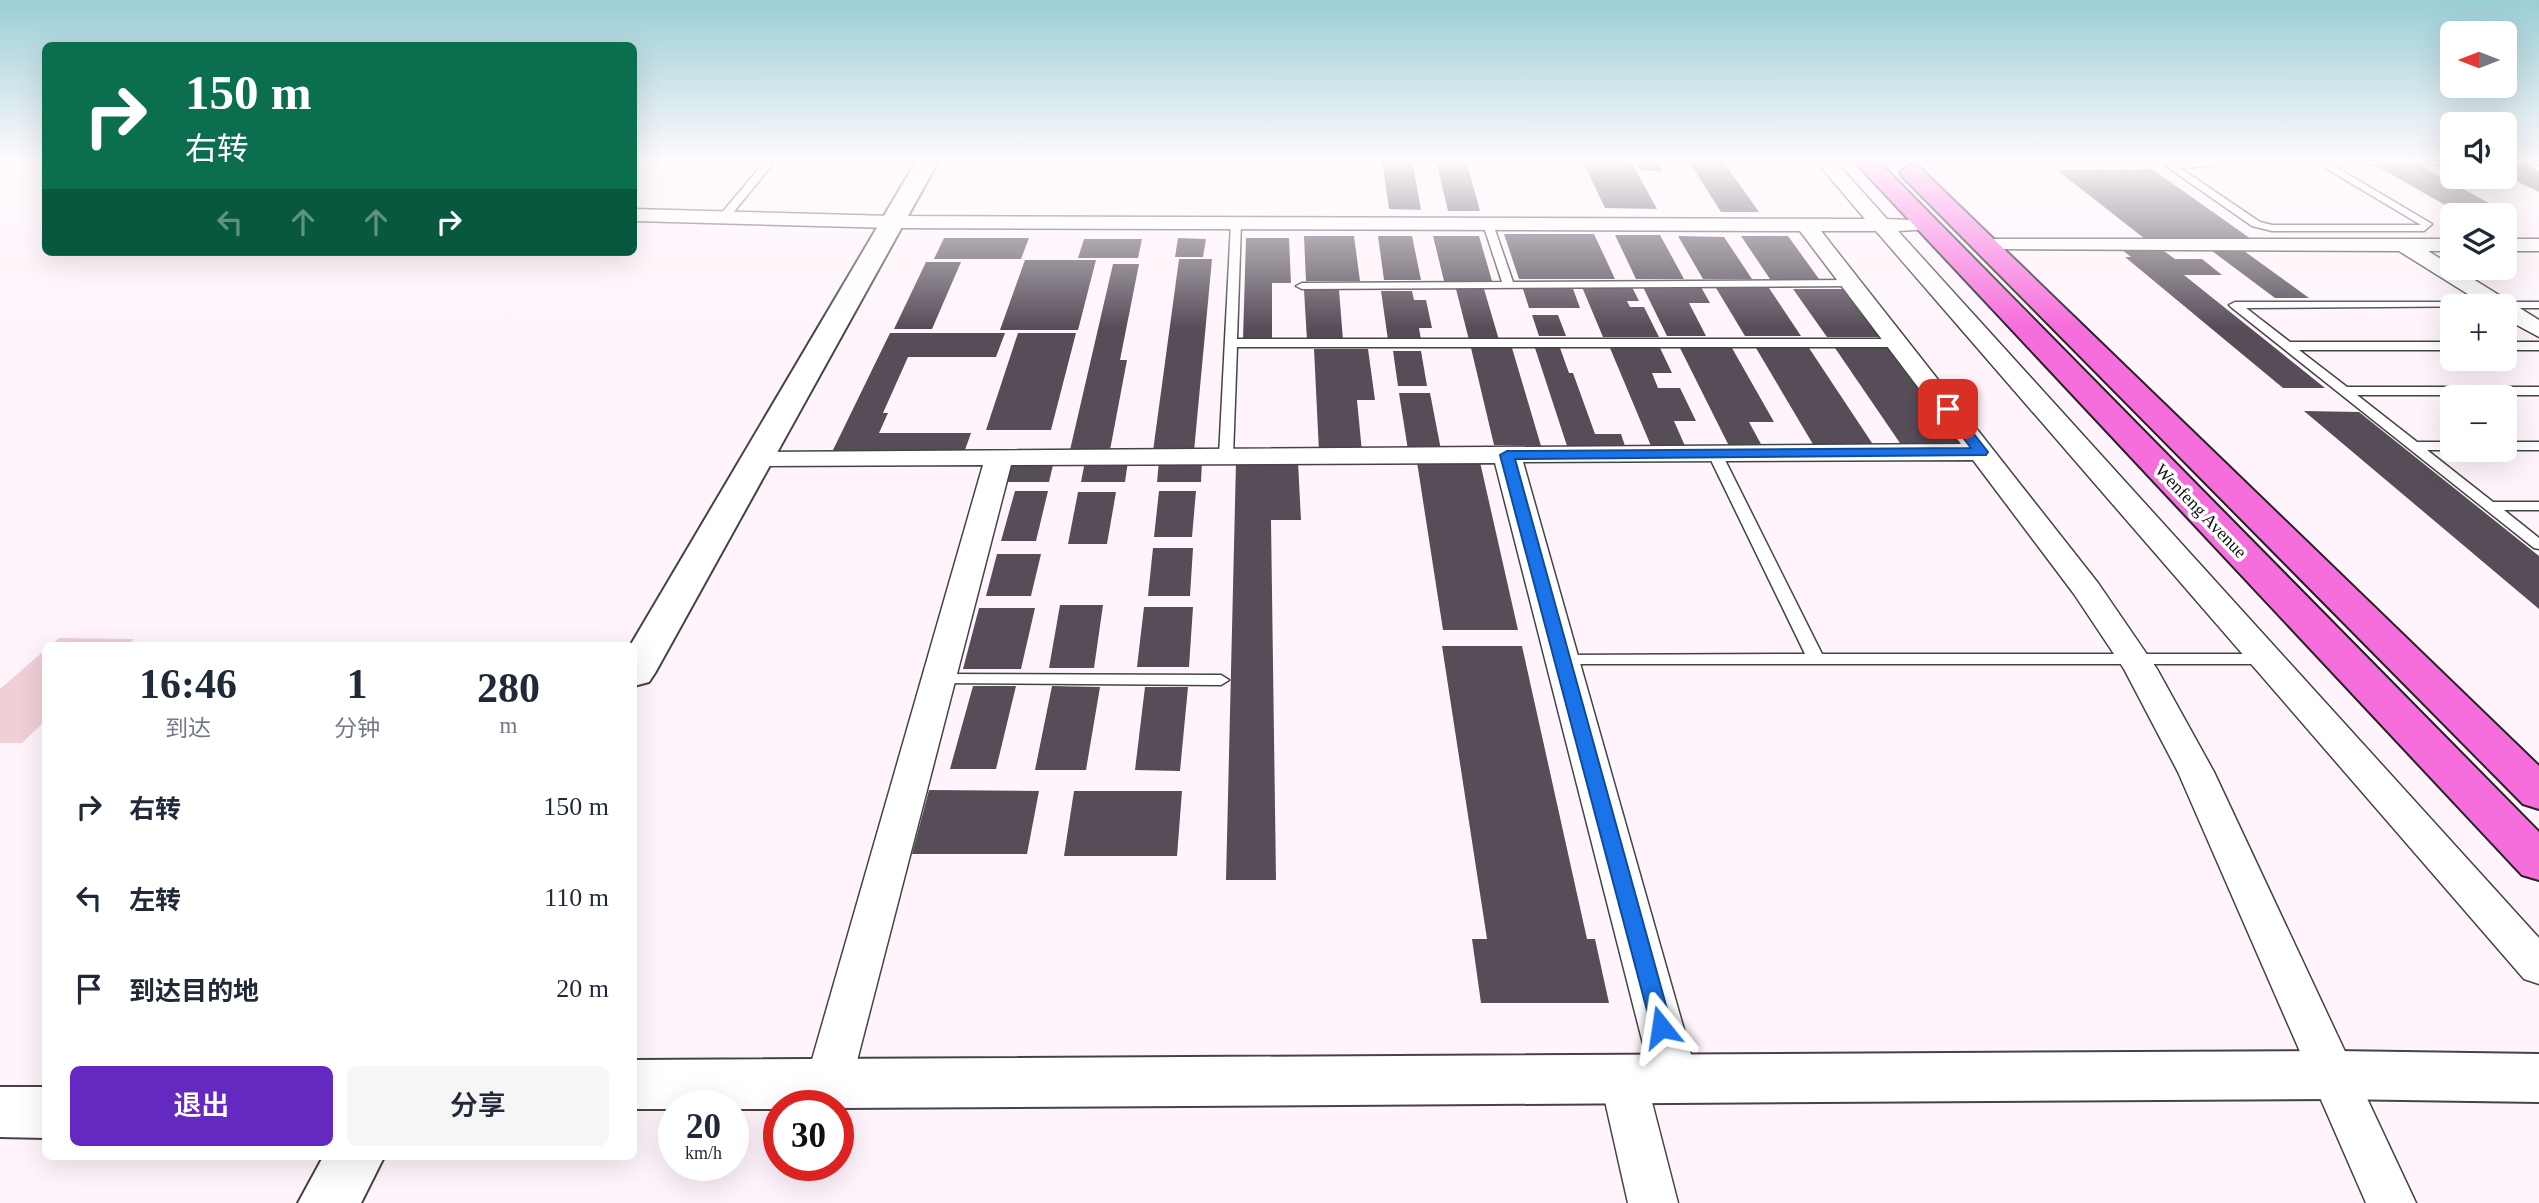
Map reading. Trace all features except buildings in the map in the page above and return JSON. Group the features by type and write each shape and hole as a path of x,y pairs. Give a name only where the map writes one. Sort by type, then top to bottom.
{"main road":[{"name":"Wenfeng Avenue","path":"1918,216 2539,862"},
{"name":"Wenfeng Avenue","path":"1956,216 2539,793"}],"street":[{"path":"685,216 892,222 1926,225"},
{"path":"637,668 895,216"},
{"path":"1874,216 2539,967"},
{"path":"1805,225 2087,590 2133,659 2196,772 2391,1203"},
{"path":"1985,245 2440,245"},
{"path":"2403,245 2481,294"},
{"path":"2517,245 2539,245"},
{"path":"2517,316 2539,330"},
{"path":"757,458 1981,452"},
{"path":"1507,455 1563,660 1649,1079 1653,1203"},
{"path":"828,1084 999,457"},
{"path":"637,1085 2334,1075 2539,1078"},
{"path":"0,1112 42,1113"},
{"path":"328,1203 353,1160"}],"lane":[{"path":"2244,216 2256,224 2272,228 2424,228 2427,224 2413,216"},
{"path":"1226,456 1236,223"},
{"path":"1488,224 1509,285"},
{"path":"1302,286 1851,283"},
{"path":"2440,307 2235,305 2539,545"},
{"path":"2517,306 2539,305"},
{"path":"1230,344 1898,343"},
{"path":"2288,346 2440,346"},
{"path":"2517,346 2539,346"},
{"path":"2344,391 2539,391"},
{"path":"2413,446 2440,446"},
{"path":"2517,446 2539,446"},
{"path":"1715,454 1815,660"},
{"path":"2490,506 2539,506"},
{"path":"1563,660 2268,659"},
{"path":"939,679 1221,680"}],"shaded area":[{"path":"59,638 134,639 131,642 54,642"},
{"path":"42,653 42,724 22,743 0,743 0,689"}],"route":[{"path":"1661,1027 1507,455 1981,452 1948,409"}]}
